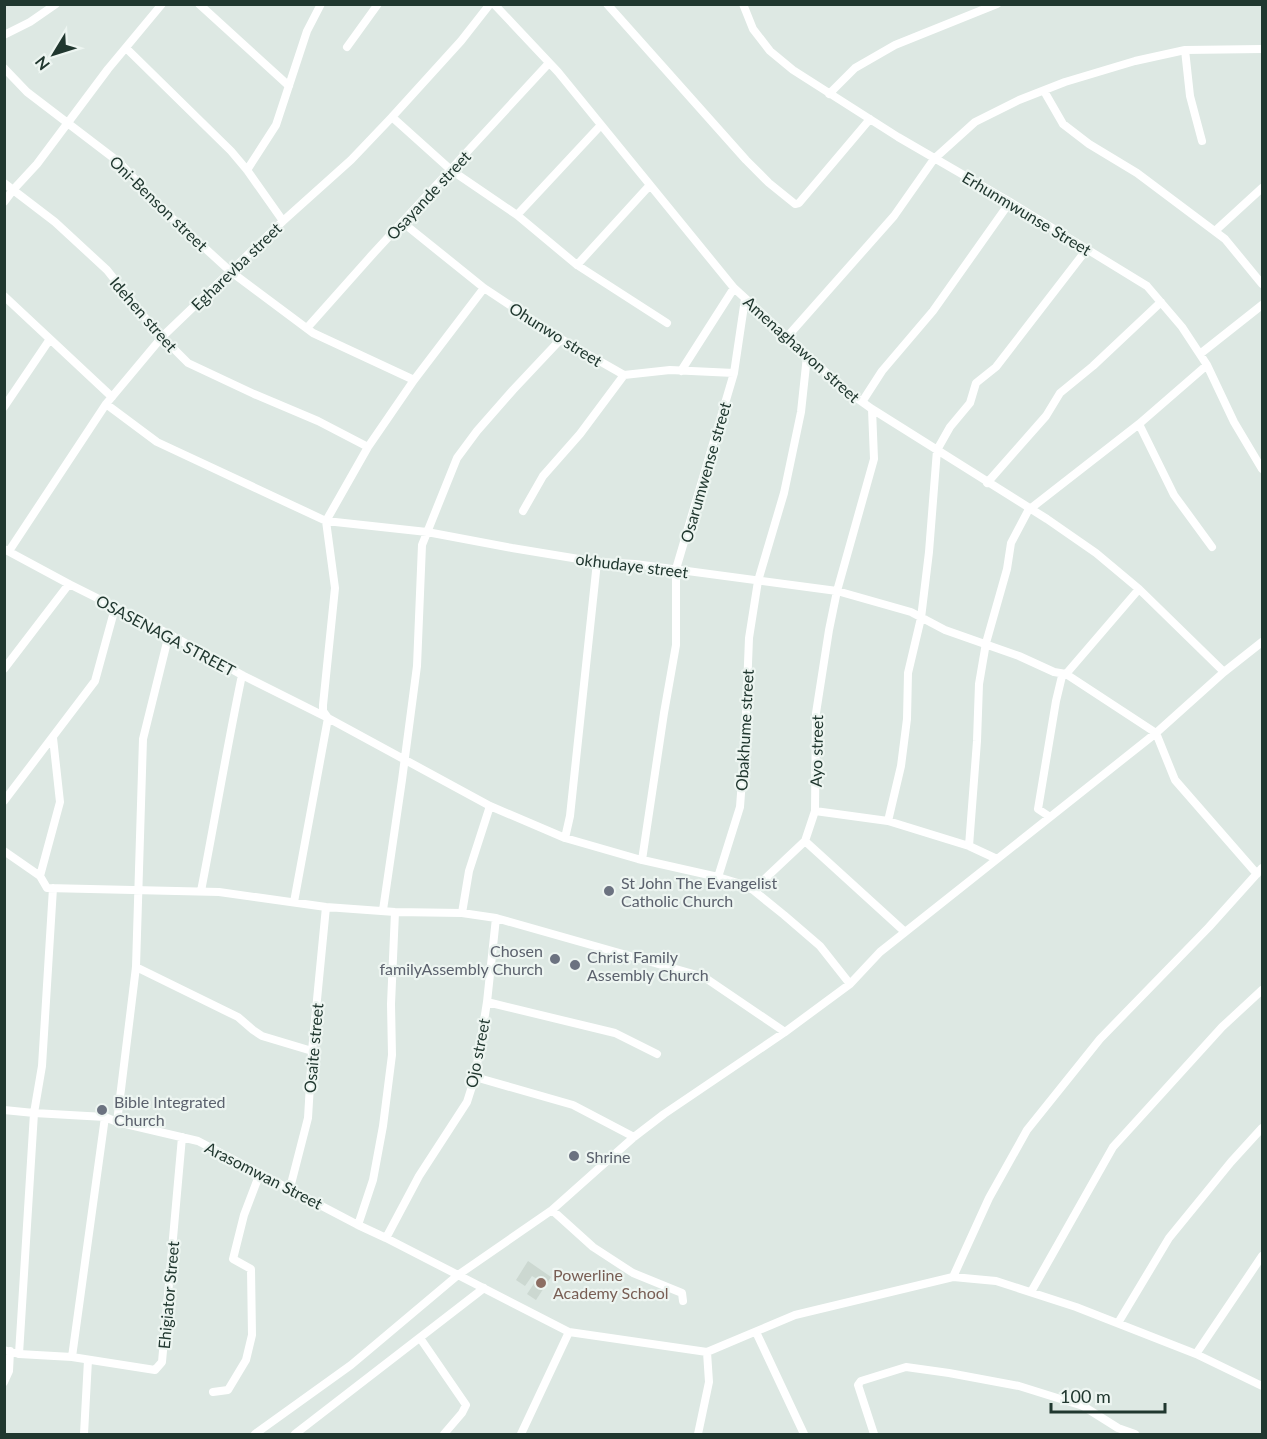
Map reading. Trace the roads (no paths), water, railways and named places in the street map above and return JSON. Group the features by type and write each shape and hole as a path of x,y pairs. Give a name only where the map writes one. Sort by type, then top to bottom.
{"street":[{"path":"4,35 30,22 56,4"},
{"path":"4,202 37,164 108,69 162,4"},
{"path":"199,4 289,86"},
{"path":"247,170 276,125 307,31 321,4"},
{"path":"347,47 378,4"},
{"name":"Amenaghawon street","path":"492,4 549,63 734,288 807,356 872,409 1096,553 1139,589 1224,672"},
{"name":"Egharevba street","path":"7,550 109,400 162,338 283,221 351,160 461,41 492,4"},
{"path":"607,4 746,160 795,204 799,203 870,119"},
{"name":"Erhunmwunse Street","path":"743,4 753,28 770,51 793,70 934,159 1010,202 1147,286 1182,327 1207,364 1234,422 1263,469"},
{"path":"829,94 855,68 895,45 997,4"},
{"path":"126,48 208,128 247,170 283,221"},
{"path":"787,337 894,216 934,159 975,122 1019,100 1065,82 1135,61 1185,50 1263,49"},
{"path":"1185,50 1190,96 1202,141"},
{"name":"Osayande street","path":"307,328 370,256 549,63"},
{"name":"Oni-Benson street","path":"4,68 27,92 120,163 161,208 230,271 313,333 414,380"},
{"path":"1044,91 1064,124 1089,144 1137,173 1225,239 1263,284"},
{"path":"392,117 452,170 517,215 577,265 667,323"},
{"path":"517,215 601,125"},
{"name":"Idehen street","path":"4,183 55,222 107,270 154,329 188,363 318,421 368,447"},
{"path":"577,265 650,185"},
{"path":"1215,231 1263,188"},
{"path":"862,402 882,371 933,311 1010,202"},
{"name":"Ohunwo street","path":"402,222 484,288 561,339 624,375"},
{"path":"888,821 901,766 907,718 908,673 921,618 930,552 937,450 950,427 970,403 976,383 996,367 1087,249"},
{"path":"294,902 328,718 323,711 323,705 335,588 326,521 368,447 414,380 484,288"},
{"path":"681,371 734,288"},
{"name":"okhudaye street","path":"4,296 50,339 109,400 157,442 326,521 427,532 597,562 635,564 837,591 912,612 945,630 986,643 1054,672 1066,674 1156,733"},
{"name":"Osarumwense street","path":"642,860 676,645 676,569 734,373 745,299"},
{"path":"987,483 1046,416 1060,393 1093,366 1161,302"},
{"path":"1200,354 1263,304"},
{"path":"4,406 50,339"},
{"path":"382,910 417,666 422,545 458,458 477,431 561,339"},
{"name":"Obakhume street","path":"718,877 740,807 746,740 749,638 758,581 784,493 801,412 807,356"},
{"path":"969,846 978,741 979,684 986,643 1007,569 1011,543 1030,509 1138,424 1207,364"},
{"path":"523,511 543,476 580,434 624,375 670,370 734,373"},
{"name":"Ayo street","path":"753,890 805,841 815,811 816,713 837,591 874,459 872,409"},
{"path":"1138,424 1174,495 1212,547"},
{"name":"OSASENAGA STREET","path":"7,550 328,718 490,806 565,838"},
{"path":"597,562 570,816 565,838 642,860 718,877 753,890 820,946 849,984"},
{"path":"4,669 69,584"},
{"path":"1050,817 1038,809 1062,676 1139,589"},
{"path":"4,801 95,681 115,608"},
{"path":"117,1122 136,967 143,739 169,634"},
{"path":"255,1434 351,1365 458,1275 552,1210 634,1137 664,1114 784,1032 849,984 880,952 1156,733 1224,672 1263,642"},
{"path":"201,891 217,811 227,744 242,675"},
{"path":"953,1277 989,1198 1027,1130 1100,1039 1260,871 1175,780 1156,733"},
{"path":"40,876 60,802 53,738"},
{"path":"462,914 469,871 490,806"},
{"path":"815,811 888,821 969,846 997,859"},
{"path":"805,841 905,932"},
{"path":"4,850 40,876 47,888 201,891 326,907 496,918 704,977 784,1032"},
{"path":"4,1382 9,1371 34,1113 42,1066 53,888"},
{"name":"Osaite street","path":"290,1188 308,1118 326,907"},
{"path":"358,1225 373,1180 383,1126 392,1054 391,1004 395,912"},
{"name":"Ojo street","path":"386,1238 418,1176 467,1102 475,1077 487,1002 496,918"},
{"path":"136,967 238,1017 262,1036 312,1051"},
{"path":"1031,1292 1113,1147 1222,1027 1263,990"},
{"path":"487,1002 615,1033 657,1054"},
{"path":"475,1077 573,1105 634,1137"},
{"name":"Arasomwan Street","path":"4,1110 105,1117 117,1122 198,1141 569,1332 707,1352"},
{"path":"72,1358 105,1117"},
{"path":"1119,1323 1169,1238 1231,1162 1263,1128"},
{"name":"Ehigiator Street","path":"11,1352 155,1370 162,1362 182,1137"},
{"path":"213,1392 228,1390 246,1360 252,1335 251,1269 233,1259 244,1215 260,1173"},
{"path":"552,1210 593,1247 633,1273 682,1293 683,1301"},
{"path":"1196,1354 1263,1256"},
{"path":"698,1434 710,1382 707,1352 795,1315 953,1277 996,1281 1076,1307 1196,1354 1263,1386"},
{"path":"295,1434 484,1288"},
{"path":"521,1434 569,1332"},
{"path":"756,1332 804,1434"},
{"path":"420,1338 466,1405 444,1434"},
{"path":"84,1434 88,1360"},
{"path":"874,1434 858,1385 861,1381 884,1372 906,1367 1019,1386 1083,1406 1118,1428 1135,1434"}],"place":[{"name":"St John The Evangelist Catholic Church","path":"609,891"},
{"name":"Chosen familyAssembly Church","path":"555,959"},
{"name":"Christ Family Assembly Church","path":"575,965"},
{"name":"Bible Integrated Church","path":"102,1110"},
{"name":"Shrine","path":"574,1156"},
{"name":"Powerline Academy School","path":"541,1283"}]}
